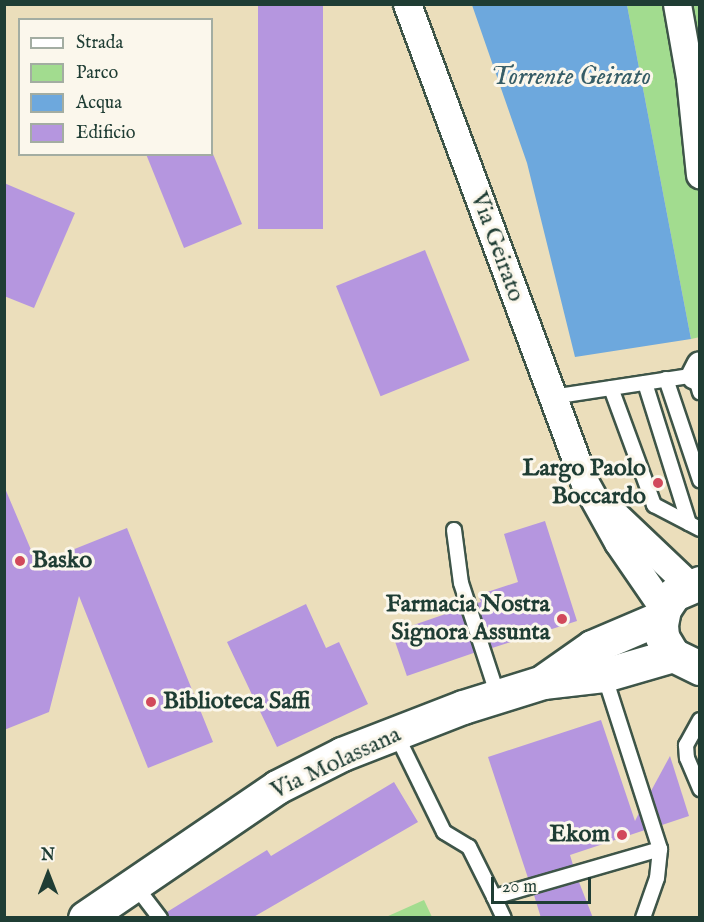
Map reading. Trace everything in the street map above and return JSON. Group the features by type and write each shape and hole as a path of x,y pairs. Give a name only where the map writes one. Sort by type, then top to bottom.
{"main road":[{"name":"Via Molassana","path":"690,670 662,637 663,613 674,594 694,584"},
{"name":"Via Molassana","path":"543,682 592,647 663,613"},
{"name":"Via Molassana","path":"85,918 277,787 342,754 498,696 543,682 604,675 690,670"}],"street":[{"name":"Via Geirato","path":"407,4 588,489 663,613"},
{"path":"677,4 690,78 699,174"},
{"name":"Via Geirato","path":"588,489 694,584"}],"lane":[{"path":"552,397 666,379 698,377"},
{"path":"666,379 699,480"},
{"path":"645,383 694,526"},
{"path":"611,388 654,505 694,526"},
{"path":"454,530 461,583 498,696"},
{"path":"604,675 660,849 657,878 643,918"},
{"path":"699,720 686,745 687,758 699,789"},
{"path":"396,734 444,832 469,847 504,918"},
{"path":"494,897 660,849"},
{"path":"134,884 160,918"}],"green space":[{"path":"627,5 699,5 700,337 691,339"},
{"path":"424,900 432,917 386,917"}],"water":[{"name":"Torrente Geirato","path":"472,5 627,5 691,339 575,357 527,163"}],"building":[{"path":"258,4 323,4 323,229 258,229"},
{"path":"213,154 242,224 184,248 147,156 213,156"},
{"path":"4,183 75,213 34,308 4,296"},
{"path":"425,250 470,360 381,396 336,286"},
{"path":"4,486 37,564 127,528 213,742 148,768 79,596 49,712 4,730"},
{"path":"545,521 577,621 492,648 477,603 481,602 478,595 518,582 504,534"},
{"path":"306,604 326,648 339,642 368,704 277,747 227,642"},
{"path":"460,609 475,652 407,676 392,632"},
{"path":"601,720 635,821 639,813 645,830 570,855 573,865 528,878 488,757"},
{"path":"670,756 689,816 662,825 651,791"},
{"path":"394,782 418,822 252,918 169,918 167,912 267,850 271,856"},
{"path":"579,882 593,918 541,918 534,895"}],"place":[{"name":"Largo Paolo Boccardo","path":"658,483"},
{"name":"Basko","path":"20,561"},
{"name":"Farmacia Nostra Signora Assunta","path":"562,619"},
{"name":"Biblioteca Saffi","path":"151,702"},
{"name":"Ekom","path":"622,835"}]}
